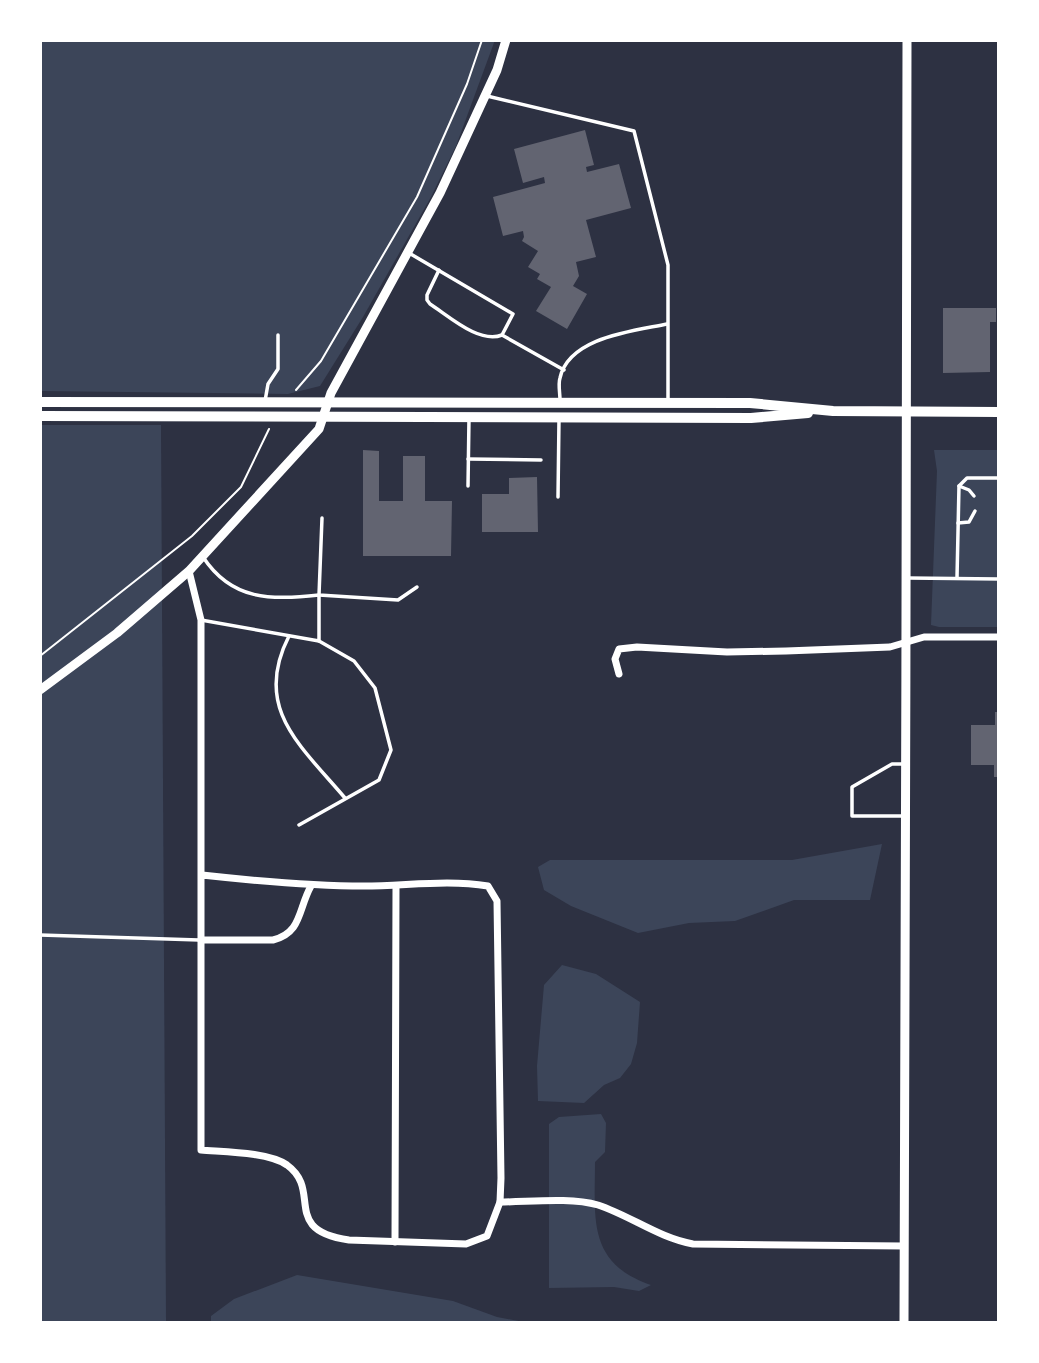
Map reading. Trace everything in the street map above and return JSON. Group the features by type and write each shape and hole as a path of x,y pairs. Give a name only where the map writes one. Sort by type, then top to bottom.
{"main road":[{"path":"40,402 750,403 833,411 999,412"},
{"path":"559,417 560,404"},
{"path":"40,416 751,418 833,411"}],"street":[{"path":"40,690 117,633 189,571 319,429 343,370 440,193 497,71 506,40"},
{"path":"904,1323 907,40"},
{"path":"189,571 201,620 201,1150 264,1157 285,1163 297,1174 307,1218 315,1229 331,1237 466,1244 487,1236 500,1202 497,901 488,886 443,882 396,886 311,886 202,875"},
{"path":"619,674 615,659 619,649 637,646 727,652 890,647 924,637 999,637"},
{"path":"201,940 274,940 285,937 297,925 304,899 311,886"},
{"path":"395,1242 396,886"},
{"path":"500,1202 568,1202 596,1205 668,1237 694,1244 904,1246"}],"lane":[{"path":"484,95 634,131 668,265 668,404"},
{"path":"408,252 439,270 513,314 502,335 495,338 481,336 430,304 427,295 439,270"},
{"path":"560,404 560,377 570,359 587,345 610,335 667,324"},
{"path":"265,403 268,384 278,369 278,335"},
{"path":"502,335 564,370"},
{"path":"468,486 469,417"},
{"path":"558,497 559,417"},
{"path":"468,459 541,460"},
{"path":"957,578 958,486 967,478 999,478"},
{"path":"958,486 969,490 974,496"},
{"path":"958,523 969,522 975,511"},
{"path":"319,641 318,595 323,518"},
{"path":"203,556 218,574 237,589 259,597 318,595 398,600 417,587"},
{"path":"906,578 999,579"},
{"path":"201,620 319,641 354,661 375,688 391,750 379,780 299,825"},
{"path":"289,636 278,656 275,691 279,713 297,741 345,798"},
{"path":"906,764 892,764 852,787 852,816 906,816"},
{"path":"40,935 201,940"}],"path":[{"path":"287,403 321,361 417,197 467,84 482,40"},
{"path":"40,656 192,536 241,487 276,416"}],"shaded area":[{"path":"40,40 495,40 456,146 431,197 363,317 320,386 288,394 40,391"},
{"path":"40,425 161,425 166,1323 40,1323"},
{"path":"934,450 999,450 999,627 931,625 937,471"},
{"path":"882,844 870,900 794,900 735,921 689,923 638,933 571,906 544,890 538,867 550,860 792,860"},
{"path":"562,965 596,974 640,1002 637,1043 631,1064 620,1078 604,1085 584,1103 538,1101 537,1066 544,985"},
{"path":"601,1114 606,1123 605,1152 595,1162 595,1202 599,1237 615,1265 630,1276 651,1285 639,1291 614,1287 549,1288 549,1124 559,1117"},
{"path":"297,1275 453,1301 497,1317 529,1323 211,1323 211,1316 234,1299"}],"building":[{"path":"585,130 594,165 586,167 587,172 619,164 631,208 586,220 596,257 576,262 579,276 573,286 587,294 567,329 536,311 551,287 537,279 540,274 528,267 538,251 522,241 523,231 503,236 493,197 545,183 544,177 523,183 514,149"},
{"path":"943,308 996,308 996,322 990,322 990,372 943,373"},
{"path":"363,450 379,451 379,501 403,501 403,456 425,456 425,501 452,501 451,556 363,556"},
{"path":"537,477 538,532 482,532 482,494 509,494 509,478"},
{"path":"995,712 999,712 999,777 994,777 994,765 971,765 971,725 995,725"}]}
